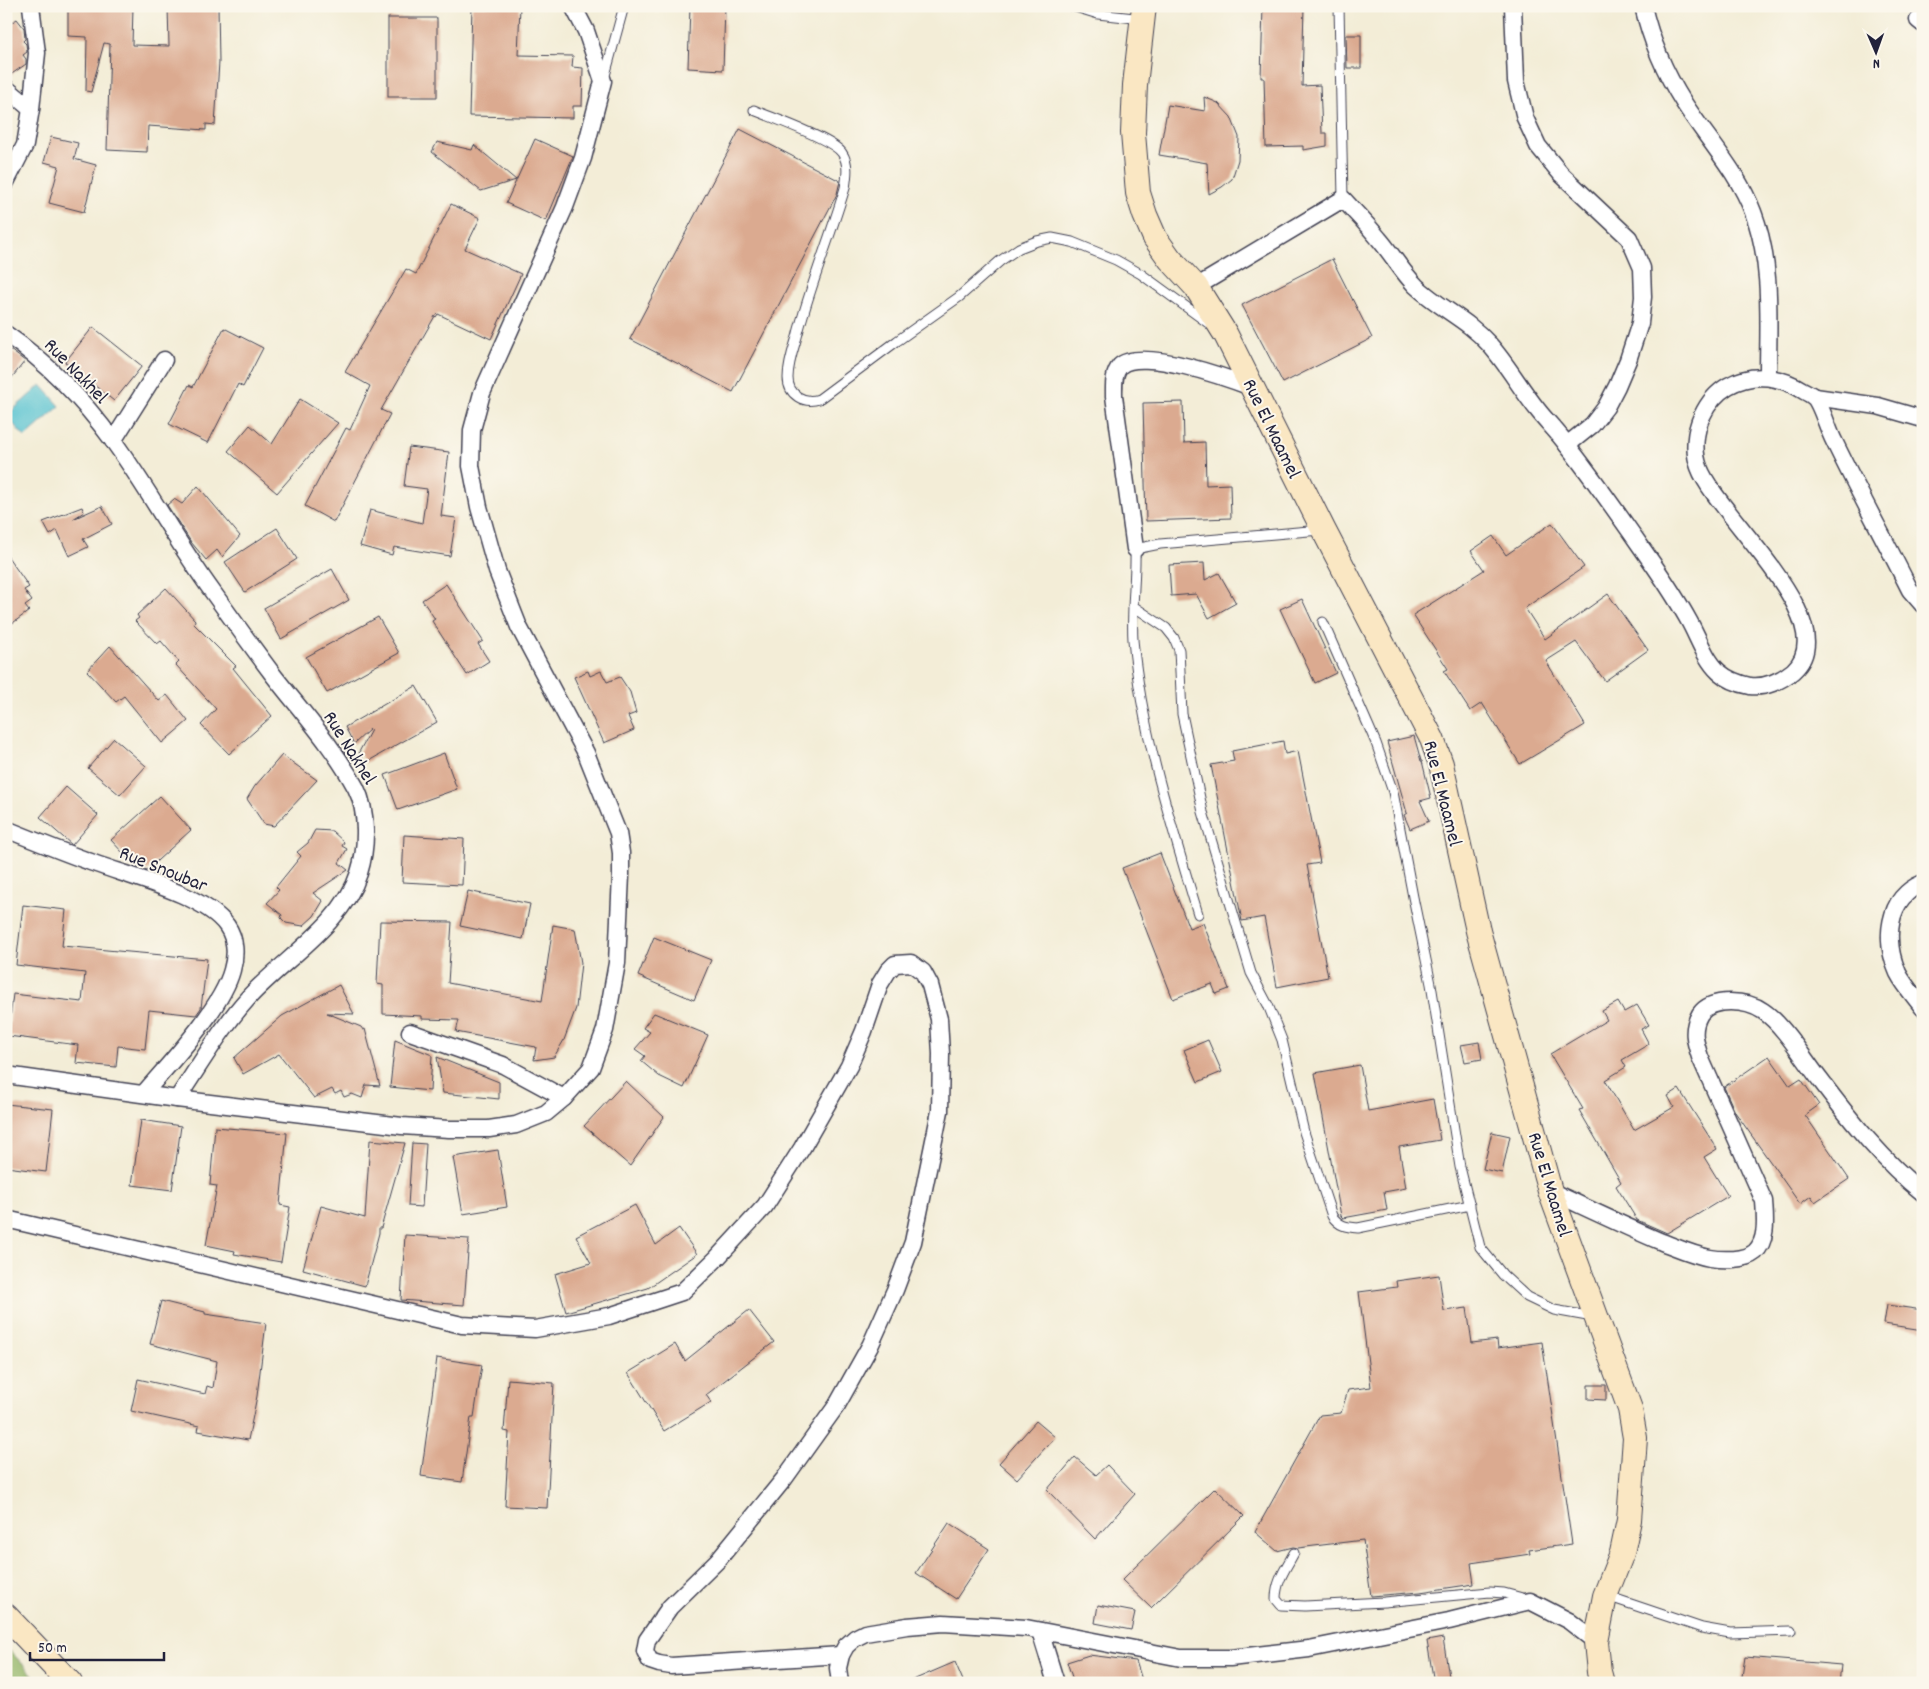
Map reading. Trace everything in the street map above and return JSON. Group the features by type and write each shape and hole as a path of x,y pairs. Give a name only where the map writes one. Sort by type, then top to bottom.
{"street":[{"path":"6,182 25,145 32,109 37,53 31,6"},
{"path":"6,1075 177,1099 402,1126 490,1129 516,1125 546,1113 564,1098 591,1068 605,1030 617,963 621,854 618,833 586,752 519,627 497,571 477,499 471,466 472,430 482,393 565,207 582,158 603,81 586,31 573,6"},
{"path":"1513,6 1516,81 1525,118 1538,146 1561,174 1629,238 1642,268 1643,298 1640,323 1621,378 1606,406 1592,425 1567,445"},
{"path":"1643,6 1656,50 1669,77 1685,104 1734,175 1753,211 1762,244 1768,290 1768,377"},
{"name":"Rue El Maamel","path":"1143,13 1136,85 1134,133 1138,193 1155,238 1170,259 1196,287 1226,335 1323,529 1432,739 1441,764 1478,931 1550,1191 1630,1409 1634,1438 1629,1520 1622,1553 1605,1596 1596,1642 1602,1683"},
{"path":"6,88 32,109"},
{"path":"1196,287 1343,199 1381,240 1417,287 1475,330 1490,345 1536,409 1567,445 1673,592 1710,661 1720,674 1751,686 1767,685 1795,669 1803,657 1807,641 1805,626 1800,612 1786,588 1714,495 1697,464 1695,447 1697,427 1713,398 1725,388 1738,381 1751,377 1768,377 1795,385 1814,397 1878,406 1923,419"},
{"name":"Rue Nakhel","path":"6,334 25,347 56,374 114,441 208,586 274,676 320,732 356,790 365,813 360,872 348,898 325,926 273,972 247,999 177,1099"},
{"name":"Rue Nakhel","path":"114,441 164,360"},
{"path":"1135,549 1114,396 1116,372 1128,361 1162,362 1217,374 1254,388"},
{"path":"1814,397 1833,439 1910,590 1923,605"},
{"name":"Rue Snoubar","path":"6,829 89,862 177,892 214,913 228,926 234,942 235,955 227,984 196,1030 144,1093"},
{"path":"1923,883 1902,897 1892,915 1889,933 1890,952 1899,974 1923,1008"},
{"path":"6,1219 141,1252 462,1325 535,1329 609,1316 682,1292 765,1206 802,1148 849,1066 864,1031 880,984 895,964 912,963 923,972 930,985 936,1004 939,1019 942,1087 940,1111 932,1155 913,1242 895,1290 870,1346 837,1405 784,1479 718,1560 670,1607 647,1640 645,1651 650,1661 672,1666 841,1656"},
{"path":"1550,1191 1640,1233 1690,1253 1711,1258 1731,1259 1743,1258 1754,1252 1762,1241 1765,1224 1764,1201 1700,1057 1694,1038 1696,1022 1704,1009 1718,1004 1739,1001 1763,1010 1780,1027 1863,1134 1923,1193"},
{"path":"410,1032 502,1065 564,1098"},
{"path":"840,1683 838,1668 841,1656 846,1646 855,1638 865,1633 907,1626 943,1624 1026,1628 1181,1658 1230,1658 1309,1650 1449,1622 1530,1601 1569,1621 1596,1642"},
{"path":"6,1616 70,1683"},
{"path":"1040,1631 1056,1683"}],"lane":[{"path":"603,81 624,6"},
{"path":"1072,6 1098,14 1143,13"},
{"path":"1339,6 1343,199"},
{"path":"754,110 837,146 846,160 845,188 801,320 789,367 788,379 791,389 796,396 803,400 810,402 819,399 959,297 1000,261 1019,248 1052,238 1072,242 1116,260 1141,274 1226,335"},
{"path":"1198,914 1157,774 1144,713 1133,639 1135,549 1160,544 1323,529"},
{"path":"1133,606 1166,628 1174,638 1179,650 1182,714 1203,812 1251,973 1268,1005 1282,1040 1304,1132 1332,1216 1336,1223 1346,1227 1358,1228 1470,1205"},
{"path":"1323,622 1376,743 1393,792 1431,984 1460,1167 1480,1247 1503,1275 1527,1296 1554,1310 1595,1317"},
{"path":"1294,1552 1279,1580 1276,1590 1276,1599 1281,1604 1305,1606 1384,1602 1490,1592 1504,1593 1530,1601"},
{"path":"1605,1596 1702,1628 1730,1633 1791,1631"}],"green space":[{"path":"6,1647 41,1683 6,1683"}],"water":[{"path":"41,385 60,406 25,437 6,416"}],"building":[{"path":"68,6 133,6 132,45 169,46 168,6 218,6 219,62 215,125 206,124 206,130 148,126 147,152 107,150 110,44 104,43 91,92 86,91 87,37 68,36"},
{"path":"472,6 520,6 518,55 573,56 572,67 583,68 582,106 573,106 573,118 469,116"},
{"path":"690,6 725,6 723,70 688,68"},
{"path":"1263,6 1304,6 1302,86 1320,85 1322,133 1327,133 1327,146 1303,150 1303,146 1266,147 1264,78 1261,78"},
{"path":"388,18 437,18 437,97 388,97"},
{"path":"17,19 24,28 25,39 23,41 26,44 27,52 23,55 26,59 26,64 6,78 6,26"},
{"path":"1346,35 1361,35 1361,68 1347,68"},
{"path":"1204,97 1218,103 1231,117 1239,137 1238,160 1232,179 1209,194 1207,163 1159,155 1168,105 1205,111"},
{"path":"740,129 840,181 837,194 733,392 630,339"},
{"path":"51,137 78,143 74,159 96,165 84,212 49,203 59,166 44,162"},
{"path":"535,139 573,156 546,221 506,203"},
{"path":"437,142 472,150 474,145 516,180 481,191 432,152"},
{"path":"451,204 480,218 465,249 521,274 491,339 438,314 435,316 381,410 390,414 334,522 305,506 346,428 350,430 370,386 345,372 406,269 416,274"},
{"path":"1332,259 1372,338 1283,383 1242,305"},
{"path":"93,327 142,366 114,401 65,362"},
{"path":"224,328 263,348 243,387 238,384 208,443 169,424 189,385 193,387"},
{"path":"6,347 25,361 6,385"},
{"path":"300,399 338,423 277,493 228,451 250,425 272,444"},
{"path":"1183,402 1184,443 1205,442 1206,485 1230,484 1231,518 1146,521 1143,403"},
{"path":"409,447 449,452 441,516 456,518 450,556 394,547 392,555 360,546 370,510 422,523 427,489 404,486"},
{"path":"198,486 240,536 222,557 217,550 206,560 191,542 167,505 174,499 182,504"},
{"path":"102,506 112,524 83,539 88,547 69,556 57,530 50,535 43,522 82,507 84,512 73,519"},
{"path":"1552,523 1584,567 1525,608 1545,639 1608,594 1648,650 1605,681 1576,642 1546,661 1585,725 1520,764 1482,703 1470,711 1444,671 1448,669 1413,615 1484,570 1471,551 1493,536 1506,555"},
{"path":"277,528 297,559 245,592 225,562"},
{"path":"6,554 29,587 24,590 32,601 25,606 29,611 6,628"},
{"path":"1204,563 1205,580 1219,573 1236,603 1209,618 1196,594 1171,596 1169,565"},
{"path":"332,569 349,600 281,639 264,608"},
{"path":"446,584 483,641 478,644 489,661 467,675 432,621 435,619 422,600"},
{"path":"166,588 195,620 194,624 236,666 233,668 272,716 229,754 201,725 216,709 176,665 179,662 161,641 157,644 135,621 139,618 137,615"},
{"path":"1302,599 1336,673 1315,683 1280,609"},
{"path":"378,617 399,653 327,693 306,657"},
{"path":"110,646 159,701 167,695 188,721 162,743 124,696 116,702 87,671"},
{"path":"588,671 590,676 601,671 607,682 620,677 630,692 636,713 628,716 634,730 604,743 574,677"},
{"path":"416,686 437,722 365,763 359,752 371,730 354,744 345,727"},
{"path":"1414,736 1431,798 1420,801 1429,821 1410,829 1404,815 1407,813 1387,742"},
{"path":"114,738 146,766 120,795 88,768"},
{"path":"1283,741 1285,754 1298,751 1320,863 1307,865 1328,977 1277,987 1264,917 1242,921 1211,765 1234,761 1232,751"},
{"path":"444,753 457,789 398,810 385,775"},
{"path":"282,755 317,780 274,826 264,824 247,799 255,786"},
{"path":"66,787 98,815 72,845 40,817"},
{"path":"160,796 191,830 147,870 135,866 111,840"},
{"path":"315,830 332,831 344,842 342,846 347,849 339,863 348,870 313,893 323,901 314,916 303,926 286,923 281,918 282,915 267,903 279,890 276,887 301,856 297,852 308,843"},
{"path":"404,835 464,839 462,885 402,882"},
{"path":"1160,853 1189,928 1203,923 1229,989 1216,994 1212,984 1173,999 1122,868"},
{"path":"468,891 530,904 523,939 460,926"},
{"path":"23,905 66,910 62,946 207,959 201,1008 196,1015 149,1010 145,1049 118,1046 116,1067 76,1063 78,1045 8,1036 13,994 82,1002 85,973 16,965"},
{"path":"380,921 452,922 448,983 542,1001 553,925 575,929 581,963 576,1008 564,1040 554,1057 534,1060 536,1047 456,1032 459,1020 422,1019 422,1016 383,1014 383,985 377,984"},
{"path":"654,937 711,960 694,1000 638,976"},
{"path":"339,985 354,1014 327,1013 361,1027 363,1030 365,1029 380,1086 366,1085 362,1098 352,1094 344,1097 341,1091 335,1094 332,1089 314,1098 279,1054 243,1074 234,1058 282,1016"},
{"path":"1618,1002 1624,1012 1637,1005 1649,1025 1641,1029 1649,1044 1622,1060 1626,1067 1605,1080 1634,1130 1674,1107 1668,1096 1679,1089 1717,1149 1704,1157 1728,1196 1667,1233 1637,1220 1616,1186 1621,1182 1579,1110 1583,1109 1550,1054 1607,1020 1602,1011"},
{"path":"654,1013 708,1035 684,1088 659,1076 641,1061 645,1056 635,1049 650,1032 643,1028"},
{"path":"395,1040 432,1055 430,1091 390,1087"},
{"path":"1208,1040 1222,1072 1198,1082 1184,1050"},
{"path":"1479,1042 1482,1059 1465,1062 1461,1045"},
{"path":"1769,1056 1790,1086 1801,1079 1819,1105 1805,1115 1849,1179 1815,1202 1811,1196 1800,1204 1735,1112 1724,1087"},
{"path":"437,1057 499,1082 499,1099 443,1093"},
{"path":"1360,1065 1368,1111 1433,1099 1440,1140 1399,1147 1406,1188 1384,1192 1387,1210 1343,1218 1341,1216 1315,1073"},
{"path":"626,1081 664,1117 630,1166 584,1126"},
{"path":"6,1104 53,1109 46,1172 6,1167"},
{"path":"141,1120 181,1126 172,1190 132,1185"},
{"path":"215,1127 287,1133 280,1205 290,1207 281,1262 234,1254 235,1251 206,1245 217,1186 210,1185"},
{"path":"1492,1132 1510,1136 1502,1173 1483,1169"},
{"path":"370,1140 405,1143 381,1228 379,1228 365,1286 303,1269 321,1206 365,1218"},
{"path":"412,1143 426,1144 422,1207 408,1206"},
{"path":"498,1150 507,1207 463,1214 453,1157"},
{"path":"635,1205 656,1245 679,1228 697,1254 648,1288 566,1312 555,1274 591,1263 576,1236"},
{"path":"405,1235 469,1239 464,1305 401,1300"},
{"path":"1439,1275 1444,1311 1467,1308 1472,1343 1497,1340 1498,1348 1542,1342 1572,1544 1529,1550 1530,1554 1471,1563 1474,1584 1420,1592 1371,1596 1363,1540 1293,1547 1277,1551 1255,1532 1320,1415 1341,1413 1348,1390 1371,1387 1359,1292 1397,1287 1396,1281"},
{"path":"161,1301 205,1312 205,1314 266,1323 257,1396 248,1440 198,1431 199,1426 131,1411 138,1379 205,1394 207,1386 213,1388 217,1361 150,1344"},
{"path":"1887,1305 1923,1310 1923,1330 1884,1324"},
{"path":"749,1310 774,1342 706,1395 711,1402 664,1431 628,1373 675,1344 685,1361"},
{"path":"437,1358 482,1365 474,1417 471,1417 462,1482 421,1476"},
{"path":"508,1379 554,1383 547,1508 505,1506 509,1432 504,1431"},
{"path":"1588,1385 1606,1385 1606,1400 1588,1399"},
{"path":"1036,1421 1055,1437 1017,1479 999,1463"},
{"path":"1075,1457 1096,1475 1107,1465 1135,1494 1095,1539 1047,1490"},
{"path":"1215,1488 1244,1516 1151,1608 1122,1580"},
{"path":"949,1523 989,1549 956,1599 916,1573"},
{"path":"1098,1605 1135,1612 1131,1630 1095,1623"},
{"path":"1443,1638 1450,1683 1434,1683 1427,1641"},
{"path":"1089,1655 1136,1661 1143,1683 1074,1683 1067,1662"},
{"path":"1745,1657 1841,1665 1839,1683 1741,1683"},
{"path":"955,1662 964,1683 906,1683"}]}
